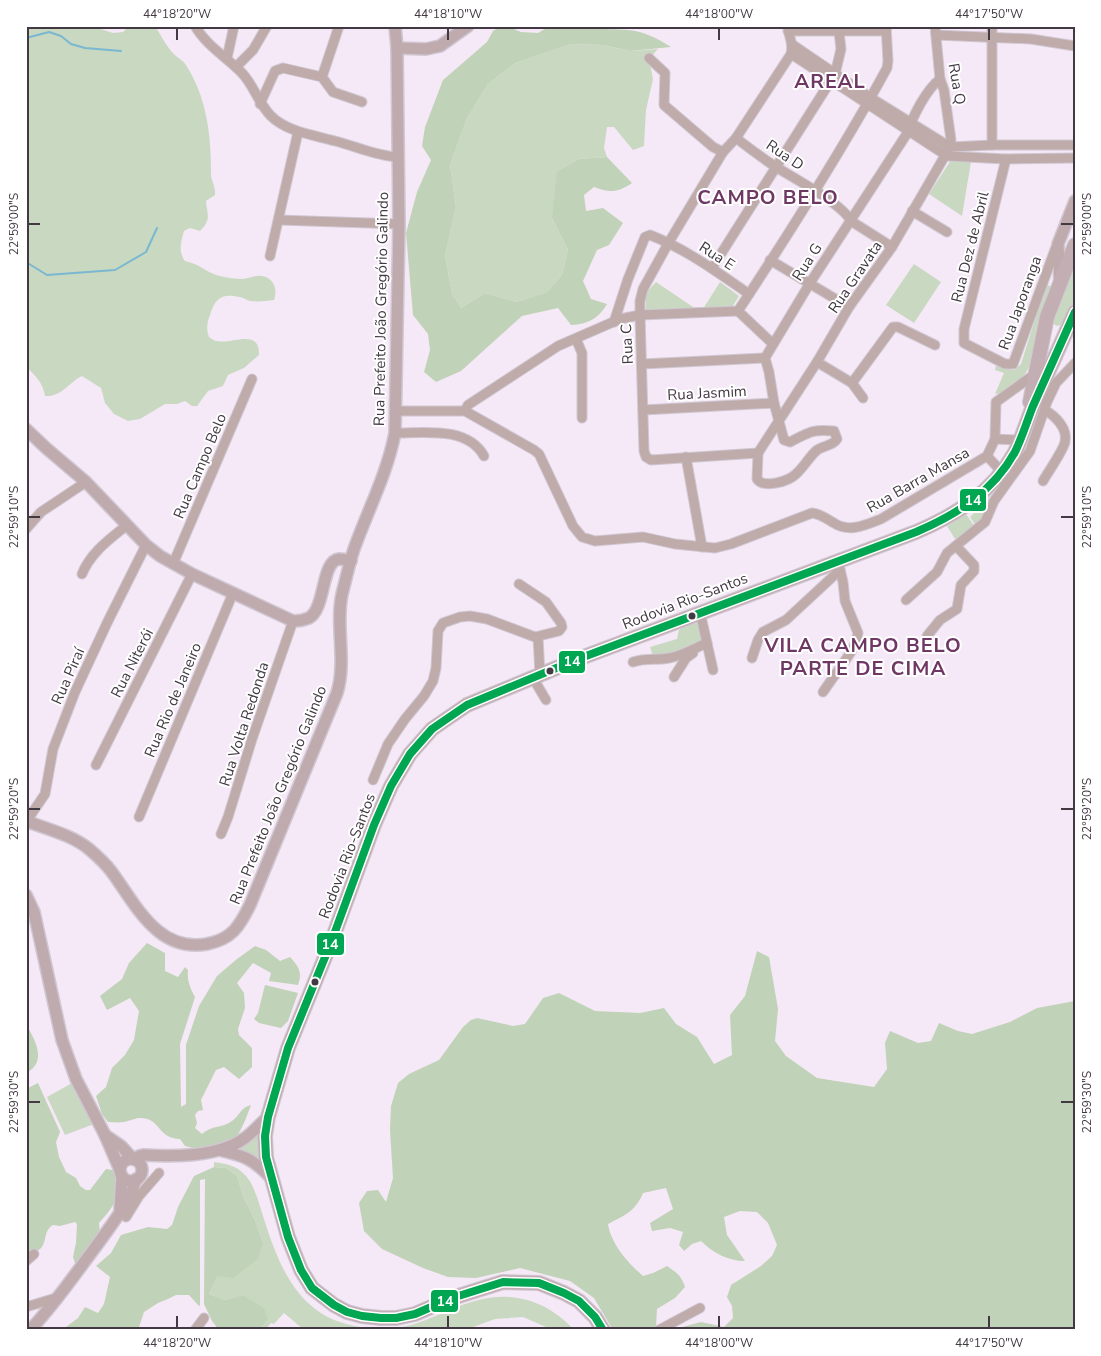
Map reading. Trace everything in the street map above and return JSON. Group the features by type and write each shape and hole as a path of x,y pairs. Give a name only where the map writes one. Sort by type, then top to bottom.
{"highway":[{"name":"Rodovia Rio-Santos","path":"1025,425 1047,316 1075,245"},
{"name":"Rodovia Rio-Santos","path":"603,1330 595,1317 579,1301 564,1292 539,1283 503,1282 452,1298 415,1314 396,1318 362,1316 348,1312 323,1298 312,1288 300,1270 288,1238 270,1177 265,1147 268,1117 288,1048 336,932 374,825 391,786 410,754 432,729 467,705 700,612 839,566 942,521 966,507 1002,472 1015,451 1075,312"},
{"path":"1047,316 1053,328 1060,330 1068,328"}],"main road":[{"name":"Rua Prefeito João Gregório Galindo","path":"26,822 70,838 88,848 110,870 138,911 154,927 176,942 202,944 229,936 240,925 250,905 337,693 342,668 340,609 342,596 351,561 377,495 392,450 395,433 397,411 399,224 397,48 395,26"},
{"path":"397,48 426,49 440,46 468,26"},
{"name":"Rua Japoranga","path":"1058,244 1075,202"},
{"path":"1058,244 1060,283"},
{"path":"28,436 86,482 146,545 173,564 293,621 303,620 316,612 327,572 334,562 338,559 351,561"},
{"path":"26,895 34,912 62,1040 76,1079 105,1135 121,1173 138,1185"},
{"path":"123,1215 121,1173 124,1161 143,1155 174,1156 219,1150 245,1138 268,1117"},
{"path":"105,1135 122,1146 141,1165 138,1185"},
{"path":"219,1150 249,1158 270,1177"},
{"path":"30,1330 59,1297 123,1215 138,1185 158,1162 174,1156"}],"street":[{"path":"195,26 215,49 236,67 250,84 260,104 272,118 298,132 386,156 398,157"},
{"path":"227,58 234,26"},
{"path":"236,67 253,50 267,26"},
{"path":"322,77 339,26"},
{"path":"992,26 992,145"},
{"path":"669,242 723,152 736,138 792,50 788,28 839,32 886,29 888,61 869,101 738,310"},
{"path":"936,30 1031,39 1075,46"},
{"name":"Rua Q","path":"936,30 940,79 944,90 951,140 950,147"},
{"path":"712,268 833,77 841,49 839,32"},
{"path":"792,50 910,127 947,156 1006,159 1075,158"},
{"path":"649,58 665,73 664,105 713,147 723,152"},
{"path":"260,104 275,71 283,68 322,77 333,92 362,102"},
{"name":"Rua G","path":"765,358 810,283 910,127 933,85 940,79"},
{"path":"910,127 950,147 1075,145"},
{"path":"270,256 298,132"},
{"name":"Rua D","path":"736,138 847,214 851,221 892,247"},
{"path":"971,146 971,158"},
{"name":"Rua Gravata","path":"758,453 817,362 849,307 892,247 947,156 950,147"},
{"name":"Rua Dez de Abril","path":"964,343 964,329 1006,159"},
{"path":"912,212 948,232"},
{"path":"279,220 399,224"},
{"name":"Rua E","path":"614,322 628,279 645,237 650,235 669,242 712,268 749,294"},
{"name":"Rua C","path":"669,242 643,290 640,301 644,451 646,457 651,460 686,457"},
{"name":"Rua Japoranga","path":"964,343 1005,364 1013,364 1058,244"},
{"path":"770,260 849,307"},
{"path":"465,411 468,405 548,353 614,322 640,315 738,310 773,344"},
{"path":"852,382 893,327 898,327 935,345"},
{"path":"576,339 582,353 582,418"},
{"path":"642,364 765,358 784,440 790,442 813,430 834,431 837,439 835,442 818,449 795,476 768,485 763,484 757,479 758,453 686,457 702,548"},
{"path":"817,362 852,382 863,398"},
{"path":"906,600 937,572 947,553 985,522 994,501 1030,451 1056,383 1075,363"},
{"name":"Rua Barra Mansa","path":"397,411 465,411 534,450 539,454 570,521 582,537 596,541 643,537 674,544 715,548 731,544 812,513 822,515 842,527 863,526 881,519 987,456 995,439 996,402 1035,374"},
{"name":"Rua Campo Belo","path":"173,564 252,379"},
{"name":"Rua Jasmim","path":"643,410 774,403"},
{"path":"1043,481 1065,442 1065,434 1057,418 1045,410"},
{"path":"395,433 448,433 460,436 481,450 484,456"},
{"path":"995,439 1020,440"},
{"name":"Rua Barra Mansa","path":"987,456 1002,472"},
{"path":"26,529 41,512 86,482"},
{"path":"82,574 85,566 97,551 127,525"},
{"name":"Rua Piraí","path":"26,822 45,794 53,749 75,692 146,545"},
{"path":"927,636 940,620 957,609 960,589 974,571 974,565 956,546"},
{"path":"752,658 763,632 786,620 839,566 844,582 845,601 858,633 851,652 823,692"},
{"name":"Rua Niterói","path":"96,765 192,574"},
{"path":"373,780 388,744 433,681 436,668 438,631 443,623 455,618 470,616 538,637 559,631 562,627 546,602 519,584"},
{"name":"Rua Rio de Janeiro","path":"139,817 233,593"},
{"path":"700,612 713,670"},
{"name":"Rua Volta Redonda","path":"221,834 293,621"},
{"path":"538,637 536,676 546,700"},
{"path":"633,662 649,658 673,658 707,646"},
{"path":"674,677 686,658 707,646"},
{"path":"138,1185 159,1173"},
{"path":"26,1261 34,1254"},
{"path":"26,1307 59,1297"},
{"path":"659,1330 700,1308"},
{"path":"194,1330 204,1318"}],"green space":[{"path":"26,26 91,26 113,33 123,32 129,26 155,26 174,54 185,63 199,90 209,131 211,176 215,195 206,201 208,217 204,227 200,231 190,228 184,231 181,254 185,261 195,264 215,275 243,279 257,276 266,277 274,285 276,292 274,300 249,301 240,297 228,296 220,298 214,305 208,323 207,331 209,337 215,341 223,342 250,339 258,347 259,355 244,368 228,375 223,386 208,391 197,406 192,406 185,401 177,404 165,404 140,419 128,421 114,414 105,403 101,388 82,376 60,392 51,396 45,396 43,387 26,367"},
{"path":"501,26 507,26 521,32 538,33 550,26 593,26 605,29 634,31 651,36 671,47 630,51 603,45 571,44 515,63 488,84 467,118 450,165 456,207 445,255 452,294 461,308 485,293 517,302 547,292 562,275 568,250 552,218 557,172 580,159 607,157 632,183 622,189 613,191 594,187 584,195 586,211 603,208 623,223 609,245 597,250 583,281 591,299 607,304 600,313 592,320 571,325 558,308 522,316 461,371 436,382 424,372 430,350 428,334 413,315 406,233 417,192 431,160 422,146 425,127 443,80 487,42 493,31"},
{"path":"571,44 603,45 630,51 658,49 649,59 653,79 646,110 644,146 633,150 614,127 607,127 604,148 607,157 580,159 552,218 568,250 562,275 547,292 517,302 485,293 461,308 452,294 445,255 456,207 450,165 467,118 488,84 515,63"},
{"path":"951,160 971,162 962,216 929,194"},
{"path":"1075,256 1075,299 1065,324 1057,326 1051,322"},
{"path":"914,264 941,282 914,323 886,305"},
{"path":"656,282 696,309 646,312 646,293"},
{"path":"720,282 739,296 731,309 703,309"},
{"path":"1047,285 1051,286 1052,290 1038,323 1030,365 1021,379 1013,386 995,394 1004,373 995,370 996,365 1014,370 1021,364"},
{"path":"989,498 993,500 988,515 976,526 970,517"},
{"path":"966,514 975,527 955,539 947,526"},
{"path":"698,623 705,642 683,652 653,656 650,647 677,639 679,630 689,624"},
{"path":"147,943 165,953 165,971 178,977 185,967 188,970 189,984 195,997 180,1044 181,1107 186,1104 186,1045 199,1006 217,976 255,946 266,950 280,961 290,957 299,969 298,985 269,981 271,973 253,963 237,983 244,993 245,1008 238,1029 239,1035 252,1048 252,1067 239,1079 224,1067 216,1070 201,1100 203,1110 198,1111 195,1115 197,1123 195,1128 202,1134 228,1123 251,1105 237,1135 225,1145 205,1149 191,1148 185,1146 180,1139 168,1136 152,1121 147,1119 138,1118 122,1122 108,1122 102,1114 96,1096 106,1087 112,1068 125,1055 134,1040 139,1011 130,998 107,1010 100,996 122,979 129,963"},
{"path":"757,951 769,957 778,1009 775,1041 786,1056 817,1078 874,1087 887,1069 885,1043 890,1031 918,1043 931,1041 939,1023 958,1031 972,1034 1010,1022 1037,1008 1075,1001 1075,1330 671,1330 701,1322 724,1327 733,1318 732,1306 727,1297 731,1285 761,1266 772,1256 777,1245 768,1223 757,1212 740,1211 724,1217 727,1235 745,1261 721,1256 701,1241 692,1244 684,1251 679,1245 683,1232 670,1228 652,1231 650,1223 673,1209 666,1188 643,1193 633,1209 608,1224 616,1246 643,1276 667,1266 678,1275 685,1287 675,1298 657,1309 656,1327 649,1330 613,1330 594,1298 570,1281 520,1268 476,1278 448,1277 382,1249 364,1231 359,1203 367,1191 378,1190 386,1202 393,1178 390,1130 391,1106 398,1083 409,1074 439,1060 463,1027 471,1020 477,1018 513,1026 525,1024 543,998 559,993 595,1011 640,1013 664,1008 676,1024 697,1037 714,1064 732,1055 730,1015 745,996"},
{"path":"265,985 298,993 288,1021 281,1028 259,1023 254,1019 258,1013"},
{"path":"26,1024 36,1044 38,1057 37,1063 26,1073"},
{"path":"38,1083 60,1132 56,1142 59,1157 66,1172 76,1178 80,1186 86,1190 90,1190 106,1169 113,1170 116,1177 117,1191 115,1200 99,1223 100,1235 78,1263 75,1263 73,1257 76,1243 77,1224 75,1222 60,1226 53,1225 47,1231 42,1246 26,1257 26,1089"},
{"path":"72,1083 94,1124 65,1135 47,1097"},
{"path":"260,1128 262,1163 232,1150"},
{"path":"214,1162 234,1167 242,1172 251,1183 268,1233 290,1280 312,1306 326,1316 356,1326 376,1329 396,1328 416,1324 475,1301 503,1297 529,1300 541,1305 564,1320 574,1330 549,1330 523,1317 495,1319 465,1330 304,1330 284,1313 274,1324 271,1323 265,1330 260,1330 268,1319 242,1295 225,1300 209,1294 217,1275 263,1243 255,1220 243,1196 237,1176 226,1168 214,1167"},
{"path":"214,1167 226,1168 237,1176 243,1196 255,1220 263,1243 258,1259 233,1278 217,1276 209,1294 225,1300 242,1295 264,1308 268,1319 260,1330 219,1330 212,1321 204,1304 205,1179 200,1180 200,1305 189,1295 176,1295 144,1312 138,1330 62,1330 78,1318 85,1307 98,1313 104,1304 110,1277 96,1266 111,1253 121,1235 148,1227 167,1229 172,1225 178,1207 194,1176"}],"waterway":[{"path":"26,38 49,32 61,36 71,44 85,48 121,51"},
{"path":"26,262 47,275 115,270 146,252 157,228"}],"transit line":[{"name":"14","path":"603,1330 595,1317 579,1301 539,1283 503,1282 452,1298 415,1314 396,1318 362,1316 347,1312 334,1305 312,1288 301,1270 288,1237 266,1157 265,1136 268,1117 288,1048 332,940 374,825 391,786 410,754 432,729 467,705 578,659 916,532 945,518 972,501 996,479 1015,452 1033,406 1075,312"}],"district":[{"name":"AREAL","path":"830,81"},
{"name":"CAMPO BELO","path":"768,197"},
{"name":"VILA CAMPO BELO PARTE DE CIMA","path":"863,656"}]}
